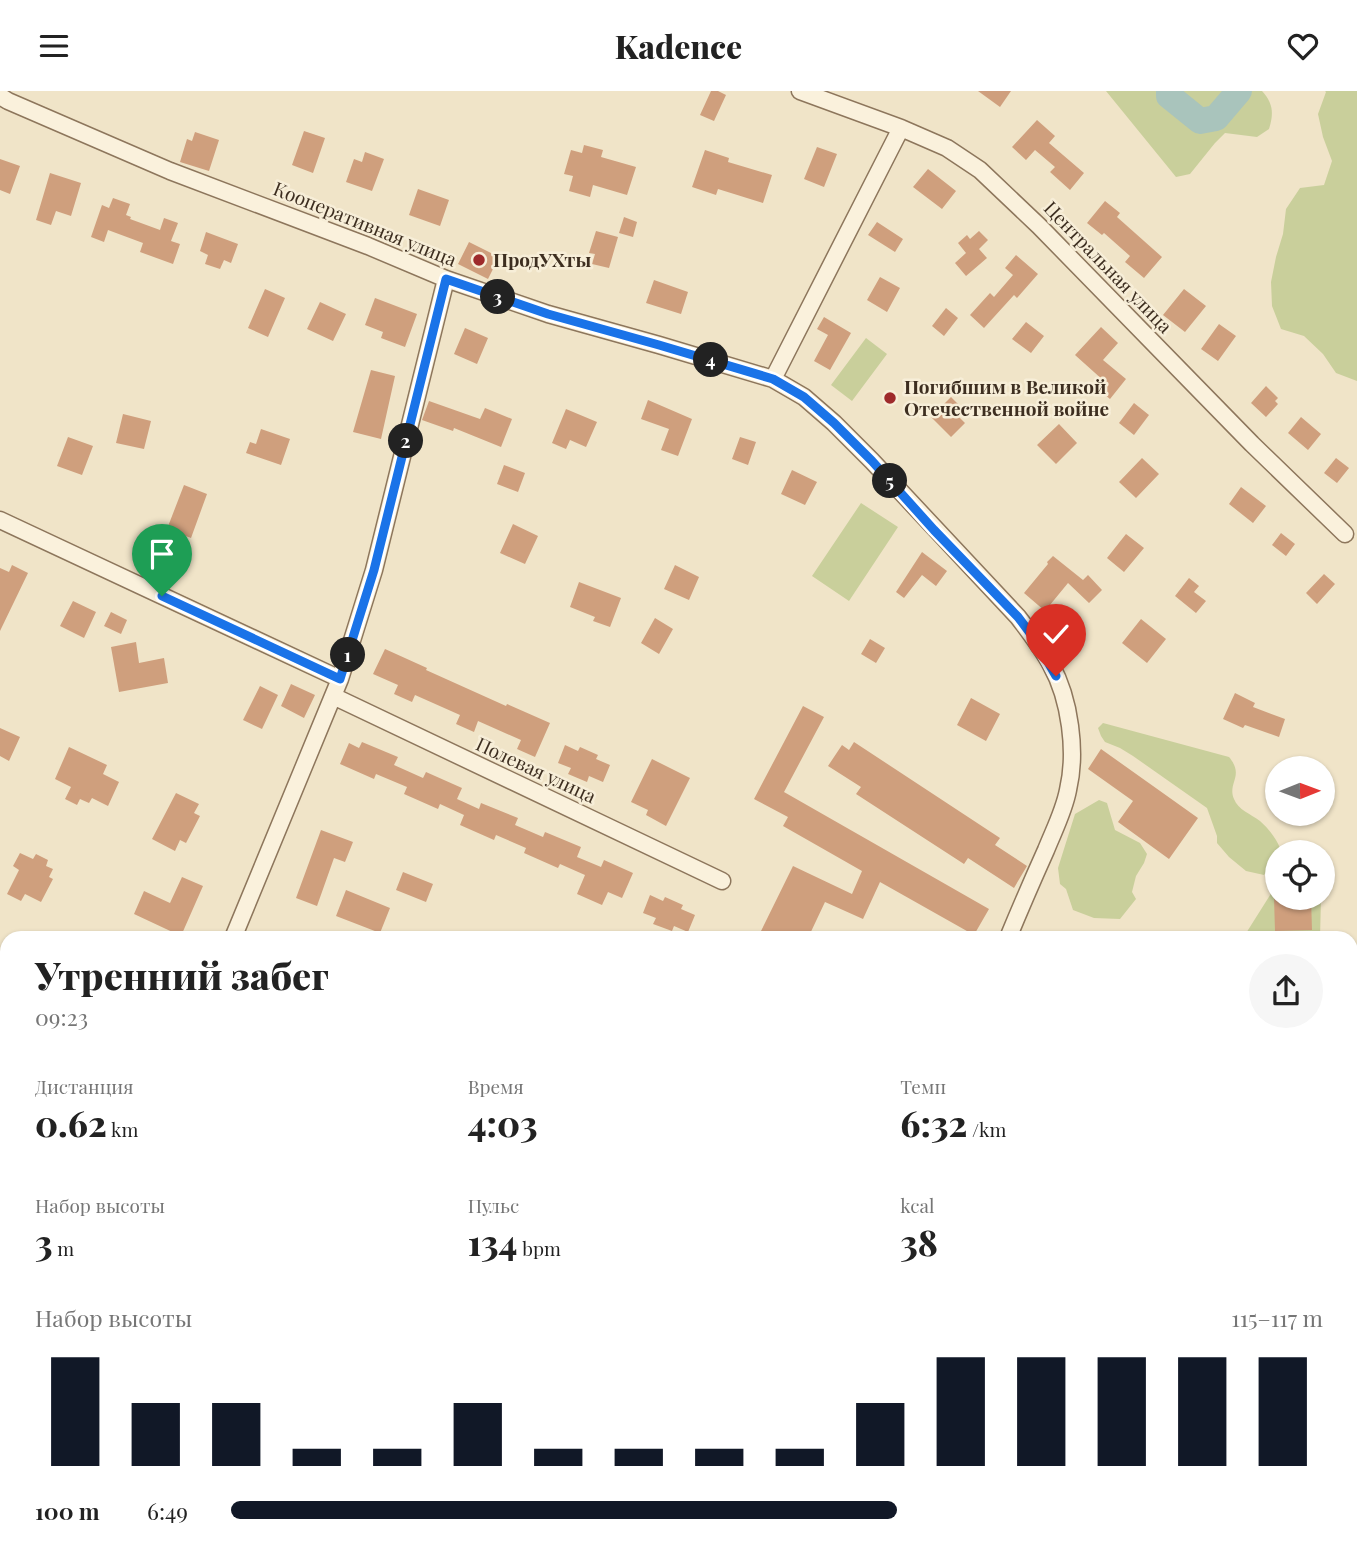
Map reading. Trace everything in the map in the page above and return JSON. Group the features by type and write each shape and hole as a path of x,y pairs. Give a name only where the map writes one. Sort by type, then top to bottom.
{"street":[{"name":"Центральная улица","path":"800,91 947,148 980,170 1039,226 1252,445 1345,534"},
{"name":"Кооперативная улица","path":"0,96 170,171 368,246 446,279 548,314 773,379 804,397 872,461 1018,617 1052,667 1069,713 1069,789 1059,820 1011,931"},
{"path":"773,379 901,128"},
{"path":"236,931 340,679 374,570 446,279"},
{"path":"0,520 340,679"},
{"name":"Полевая улица","path":"333,696 722,881"}],"green space":[{"path":"1106,91 1262,91 1272,109 1272,118 1269,129 1257,137 1225,133 1190,174 1176,177"},
{"path":"1325,91 1357,91 1357,381 1336,373 1323,354 1304,336 1281,329 1272,306 1271,282 1286,209 1300,188 1324,185 1332,161 1318,114"},
{"path":"866,338 887,354 852,401 831,385"},
{"path":"861,503 898,527 849,601 812,576"},
{"path":"1103,723 1229,757 1236,769 1232,793 1236,803 1260,821 1276,840 1265,840 1264,875 1246,871 1217,843 1207,808 1133,756 1105,742 1098,728"},
{"path":"1099,800 1107,803 1115,830 1140,843 1147,854 1136,876 1132,892 1136,899 1120,919 1094,918 1073,910 1066,889 1060,884 1058,868 1075,814"},
{"path":"1265,903 1265,910 1321,910 1320,931 1247,931"}],"building":[{"path":"711,91 726,95 714,121 700,115"},
{"path":"978,91 1011,91 1000,107"},
{"path":"1037,120 1055,136 1049,143 1084,173 1070,190 1050,172 1055,167 1035,150 1026,160 1012,147"},
{"path":"304,131 325,138 313,173 292,165"},
{"path":"195,132 219,140 209,171 180,162 187,139 192,141"},
{"path":"584,145 603,150 601,157 636,167 627,195 593,185 590,197 569,191 573,176 564,174 571,150 582,153"},
{"path":"817,147 837,154 824,187 804,179"},
{"path":"705,150 729,158 728,162 772,175 763,203 718,189 716,195 692,187"},
{"path":"365,152 384,159 372,191 346,182 354,159 362,162"},
{"path":"0,159 20,166 10,194 0,190"},
{"path":"928,169 956,191 942,209 913,187"},
{"path":"50,173 81,183 71,216 56,211 51,225 36,220"},
{"path":"418,189 449,200 440,226 409,215"},
{"path":"113,198 130,204 126,215 131,217 130,219 160,230 164,218 178,223 171,241 180,244 173,264 140,252 143,243 108,230 104,242 91,237 102,205 109,208"},
{"path":"1105,201 1120,213 1117,217 1162,257 1144,278 1125,262 1130,256 1104,233 1102,235 1087,223"},
{"path":"624,217 637,222 633,237 619,233"},
{"path":"877,222 903,239 895,252 868,235"},
{"path":"596,231 618,237 609,268 592,264 595,254 589,253"},
{"path":"979,231 988,240 979,249 987,258 966,276 955,263 966,253 958,243 967,235 970,239"},
{"path":"206,232 238,244 231,263 224,260 220,269 205,264 208,255 200,251"},
{"path":"469,242 499,257 488,279 458,264"},
{"path":"1016,255 1038,274 1017,298 1014,295 984,328 970,315 990,293 994,297 1013,275 1005,268"},
{"path":"880,277 900,288 887,312 867,300"},
{"path":"654,280 688,292 681,314 646,303"},
{"path":"265,289 285,298 268,337 248,328"},
{"path":"1184,289 1206,306 1185,332 1163,315"},
{"path":"375,298 417,314 405,347 381,338 383,332 365,325"},
{"path":"320,302 346,314 333,341 307,329"},
{"path":"946,308 958,318 944,336 932,326"},
{"path":"824,317 851,333 830,370 814,361 828,335 817,329"},
{"path":"1026,322 1044,336 1031,353 1012,339"},
{"path":"1219,324 1236,336 1218,361 1201,349"},
{"path":"1101,327 1118,343 1103,360 1126,379 1110,399 1098,389 1104,381 1075,355"},
{"path":"465,328 488,338 477,364 454,354"},
{"path":"371,370 395,376 381,439 353,432"},
{"path":"1266,386 1278,398 1275,401 1278,404 1266,417 1251,403"},
{"path":"951,397 964,410 958,416 965,423 951,437 931,417"},
{"path":"648,400 692,419 678,456 661,450 669,429 641,419"},
{"path":"429,401 480,419 485,408 512,419 501,447 454,428 453,431 422,420"},
{"path":"1134,403 1149,415 1134,435 1119,423"},
{"path":"566,409 597,422 586,447 570,440 566,449 552,443"},
{"path":"123,414 151,421 144,449 116,443"},
{"path":"1301,417 1321,434 1308,450 1288,433"},
{"path":"1059,424 1077,443 1056,464 1037,445"},
{"path":"261,429 290,439 281,465 246,453 250,442 256,444"},
{"path":"68,437 93,446 82,475 57,466"},
{"path":"740,437 756,442 748,465 732,459"},
{"path":"1142,458 1159,474 1136,498 1119,482"},
{"path":"1336,458 1349,468 1337,483 1324,473"},
{"path":"504,465 525,473 518,492 497,484"},
{"path":"792,470 817,482 805,505 781,494"},
{"path":"184,485 207,494 191,538 167,529"},
{"path":"1241,487 1266,506 1253,523 1229,504"},
{"path":"513,524 538,536 525,564 500,553"},
{"path":"1281,533 1295,544 1286,556 1272,545"},
{"path":"1126,534 1144,548 1124,572 1107,558"},
{"path":"922,552 947,571 936,586 922,575 904,598 896,592"},
{"path":"1053,556 1083,580 1088,575 1102,590 1089,603 1068,583 1045,611 1024,593"},
{"path":"12,565 28,573 0,631 0,568 9,572"},
{"path":"675,565 699,577 689,600 664,589"},
{"path":"1324,574 1335,584 1317,604 1306,593"},
{"path":"1189,578 1199,586 1194,592 1206,601 1196,613 1175,596"},
{"path":"579,582 621,598 610,627 593,621 595,617 570,607"},
{"path":"73,601 96,612 84,638 60,626"},
{"path":"111,612 127,620 121,634 104,626"},
{"path":"655,618 673,629 659,654 641,643"},
{"path":"1141,619 1166,639 1147,663 1122,643"},
{"path":"870,639 885,648 876,663 861,654"},
{"path":"136,642 139,663 164,658 168,683 119,692 111,647"},
{"path":"385,649 506,706 507,704 550,723 535,757 517,749 521,740 478,721 474,732 456,724 460,715 415,695 412,702 394,694 398,685 373,674"},
{"path":"291,684 315,695 304,718 281,706"},
{"path":"260,686 278,695 262,729 243,720"},
{"path":"1235,693 1255,703 1253,707 1285,719 1279,737 1245,725 1243,728 1223,719"},
{"path":"971,698 1000,714 986,741 957,725"},
{"path":"803,706 824,717 784,792 989,909 976,931 967,931 880,882 863,919 825,902 811,931 761,931 793,866 852,894 862,871 783,826 788,817 754,799"},
{"path":"0,728 20,737 9,761 0,756"},
{"path":"362,742 398,757 394,765 423,778 426,772 462,788 457,799 479,809 481,803 518,818 515,825 543,837 545,832 581,847 577,857 601,867 604,860 633,873 622,898 608,892 602,905 577,894 585,875 560,864 558,868 524,853 526,848 496,835 494,840 460,825 464,815 440,804 438,809 404,794 407,787 376,774 374,779 340,764 349,743 359,748"},
{"path":"854,742 1000,838 995,845 1027,866 1014,888 968,858 964,864 856,794 861,787 828,766 842,745 849,750"},
{"path":"565,745 578,751 580,747 598,755 596,759 610,765 603,782 589,776 587,782 568,774 571,768 558,763"},
{"path":"69,747 107,765 103,774 119,782 108,806 92,798 89,803 80,799 77,805 65,799 71,787 55,779"},
{"path":"1101,749 1198,818 1169,859 1118,822 1133,801 1088,769"},
{"path":"652,759 690,778 666,826 646,815 648,810 631,802"},
{"path":"176,793 199,804 194,813 200,816 186,843 180,840 175,851 152,839"},
{"path":"321,830 353,842 345,862 334,858 317,906 296,898"},
{"path":"20,853 33,859 36,854 48,860 46,866 53,869 49,877 53,879 41,902 25,894 21,901 7,894 19,870 13,866"},
{"path":"403,872 433,884 426,902 396,890"},
{"path":"182,877 203,886 183,931 170,931 134,914 144,891 170,903"},
{"path":"346,890 390,908 381,931 336,916"},
{"path":"650,895 663,901 665,897 683,905 681,909 695,915 688,931 674,926 672,931 653,924 656,918 643,913"},
{"path":"1274,910 1311,910 1312,930 1275,931"}],"waterway":[{"path":"1169,91 1169,96 1200,121 1216,118 1239,91"}],"place":[{"name":"ПродУХты","path":"479,260"},
{"name":"Погибшим в Великой Отечественной войне","path":"890,398"}],"route":[{"path":"162,596 340,679 374,570 446,279 548,314 773,379 804,397 872,461 1018,617 1036,641 1056,676"}]}
